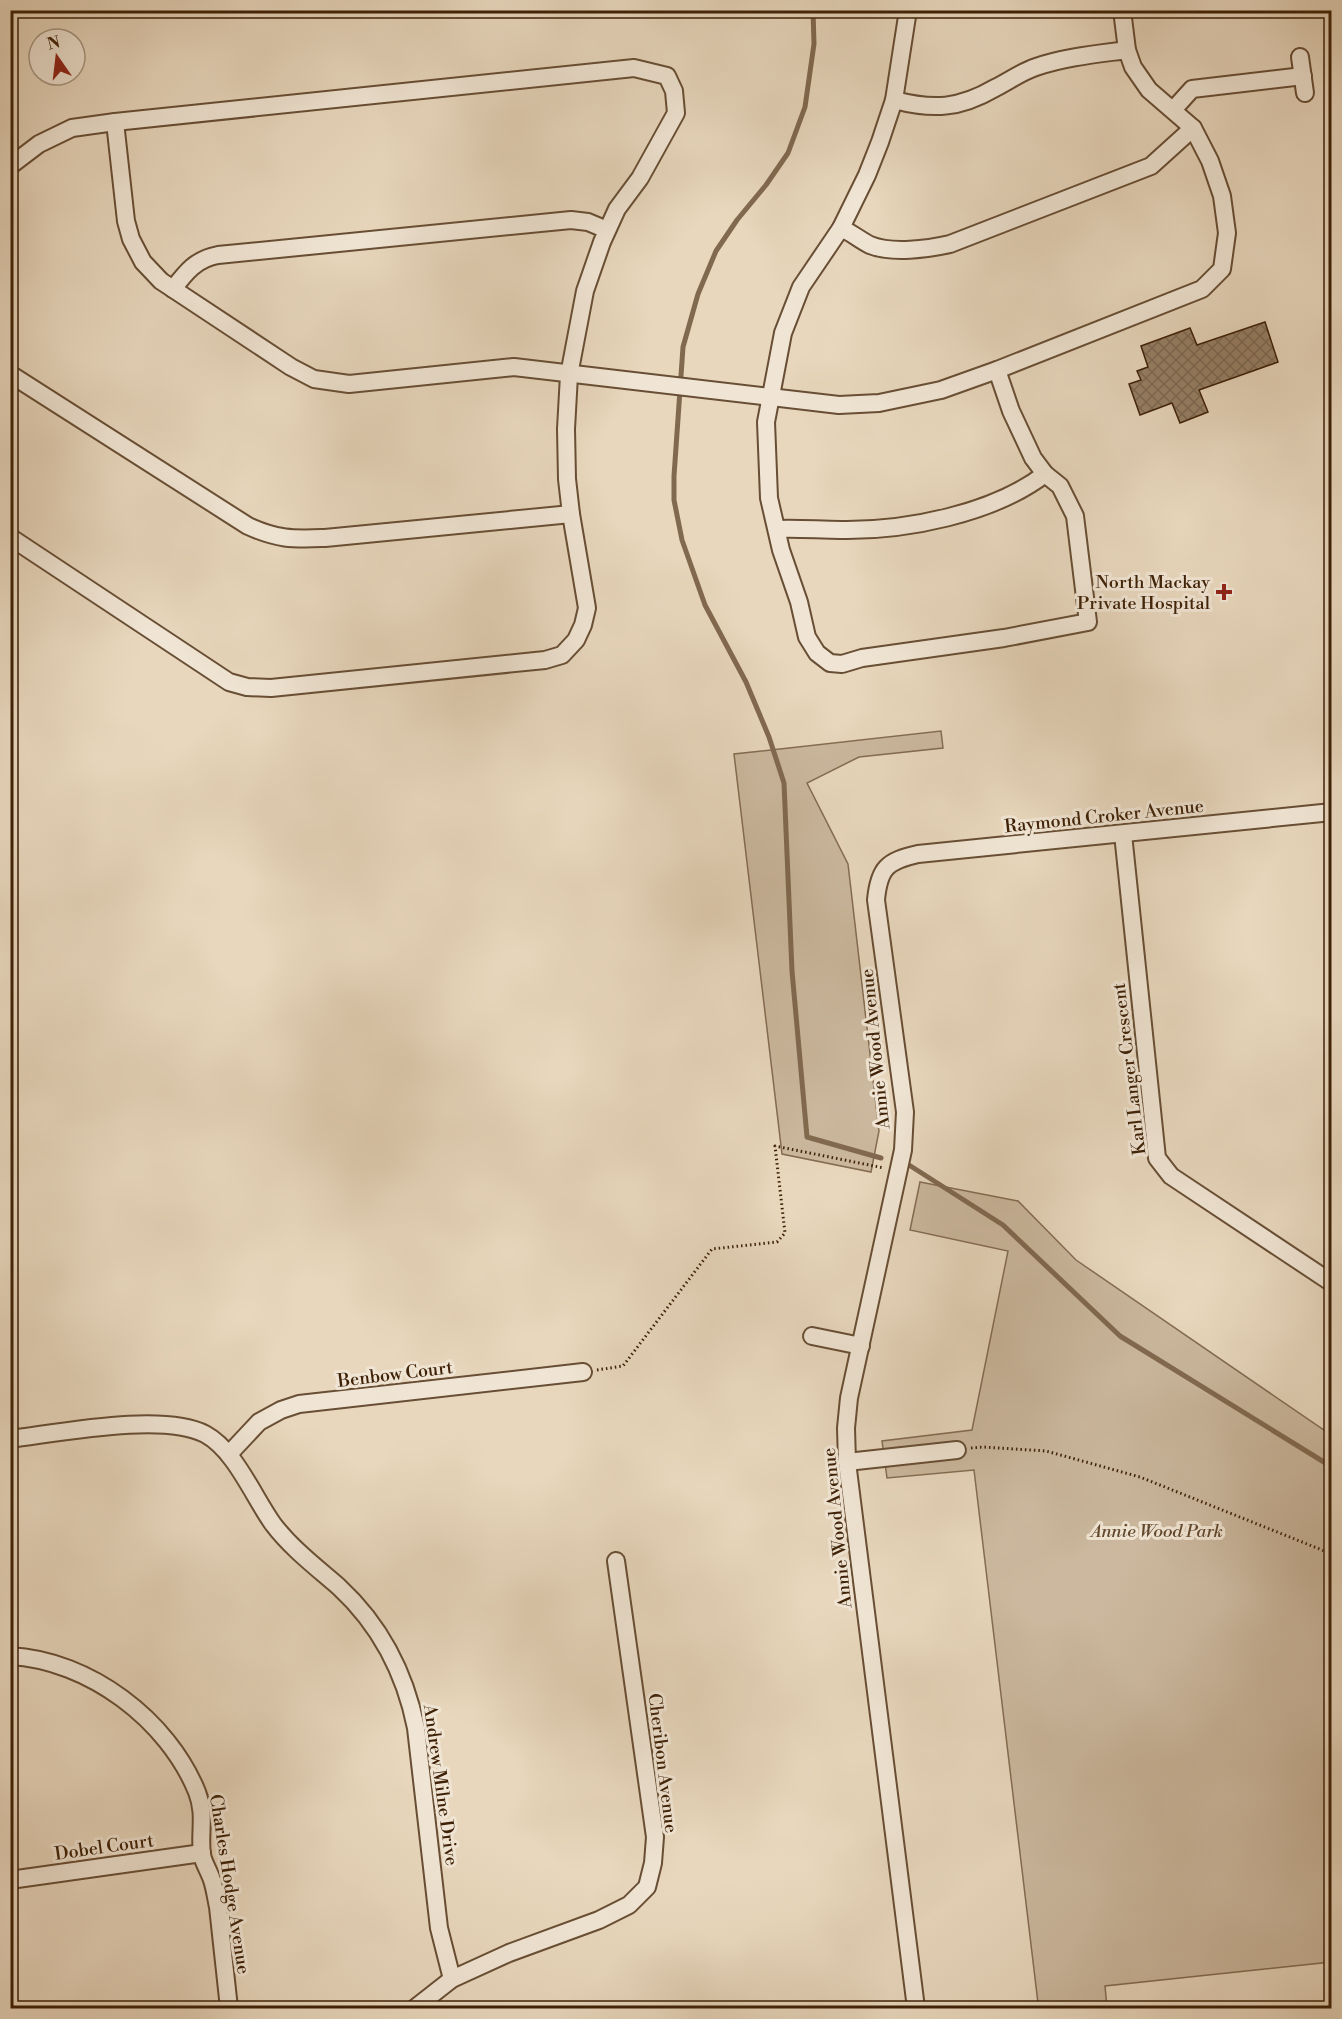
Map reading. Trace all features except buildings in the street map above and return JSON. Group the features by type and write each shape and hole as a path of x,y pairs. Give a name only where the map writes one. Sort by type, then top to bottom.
{"street":[{"path":"908,10 894,100 867,176 841,228 801,287 783,333 766,422 769,498 782,550 800,602 807,637 816,653 830,663 842,664 862,657 1004,638 1088,622 1075,516 1060,486 1045,474 1033,458 997,370"},
{"path":"115,122 125,216 131,240 147,267 161,281 309,377 327,382 349,384 514,367 838,405 879,403 941,390 997,370 1202,289 1222,269 1227,233 1222,196 1210,161 1193,128 1143,82 1133,67 1127,50 1122,10"},
{"path":"894,100 932,108 958,104 993,90 1035,67 1056,61 1127,50"},
{"path":"1300,57 1305,93"},
{"path":"10,166 39,144 72,128 115,122 634,68 667,76 674,91 676,113 640,178 617,209 585,291 569,375 566,439 571,514 587,608 576,640 562,655 545,660 271,688 247,687 229,682 10,537"},
{"path":"1173,110 1187,93 1195,88 1303,76"},
{"path":"841,228 856,234 871,245 900,250 927,249 950,244 1151,166 1193,128"},
{"path":"173,289 192,266 218,255 571,220 588,222 607,230"},
{"path":"10,374 248,526 270,536 290,539 325,538 571,514"},
{"path":"777,529 840,531 876,529 948,518 1017,491 1045,474"},
{"name":"Raymond Croker Avenue","path":"884,869 898,858 918,854 1332,812"},
{"name":"Karl Langer Crescent","path":"1123,834 1157,1158 1171,1176 1332,1282"},
{"name":"Annie Wood Avenue","path":"884,869 877,883 876,900 905,1112 903,1150 849,1398 846,1428 847,1462 916,2008"},
{"path":"812,1336 861,1346"},
{"name":"Benbow Court","path":"229,1454 259,1422 281,1410 299,1404 583,1372"},
{"name":"Andrew Milne Drive","path":"10,1439 146,1423 180,1426 205,1434 229,1454 256,1499 286,1541 365,1614 388,1646 411,1700 439,1928 452,1979"},
{"path":"847,1462 957,1450"},
{"name":"Cheribon Avenue","path":"415,2008 452,1979 509,1953 599,1920 629,1905 647,1887 655,1837 616,1561"},
{"name":"Charles Hodge Avenue","path":"10,1656 54,1665 90,1678 121,1697 153,1725 179,1758 197,1792 203,1815 202,1853 217,1899 229,2008"},
{"name":"Dobel Court","path":"10,1880 202,1853"}],"path":[{"path":"583,1372 623,1366 712,1249 777,1242 785,1233 775,1146 861,1162 899,1172"},
{"path":"957,1450 983,1447 1046,1451 1140,1478 1332,1554"}],"green space":[{"path":"941,731 943,748 859,757 807,783 848,864 879,1131 871,1172 782,1154 734,754"},
{"name":"Annie Wood Park","path":"920,1182 1018,1201 1076,1260 1331,1435 1331,1962 1105,1986 1107,2008 1000,2008 1038,2003 974,1470 887,1478 882,1441 972,1430 1008,1251 910,1230"}],"waterway":[{"path":"813,10 814,44 805,107 788,153 716,251 698,294 683,347 674,500 682,540 705,605 746,682 769,737 784,783 792,971 807,1137 881,1158"},
{"path":"909,1165 1003,1225 1120,1336 1332,1467"}],"place":[{"name":"North Mackay Private Hospital","path":"1224,592"}]}
